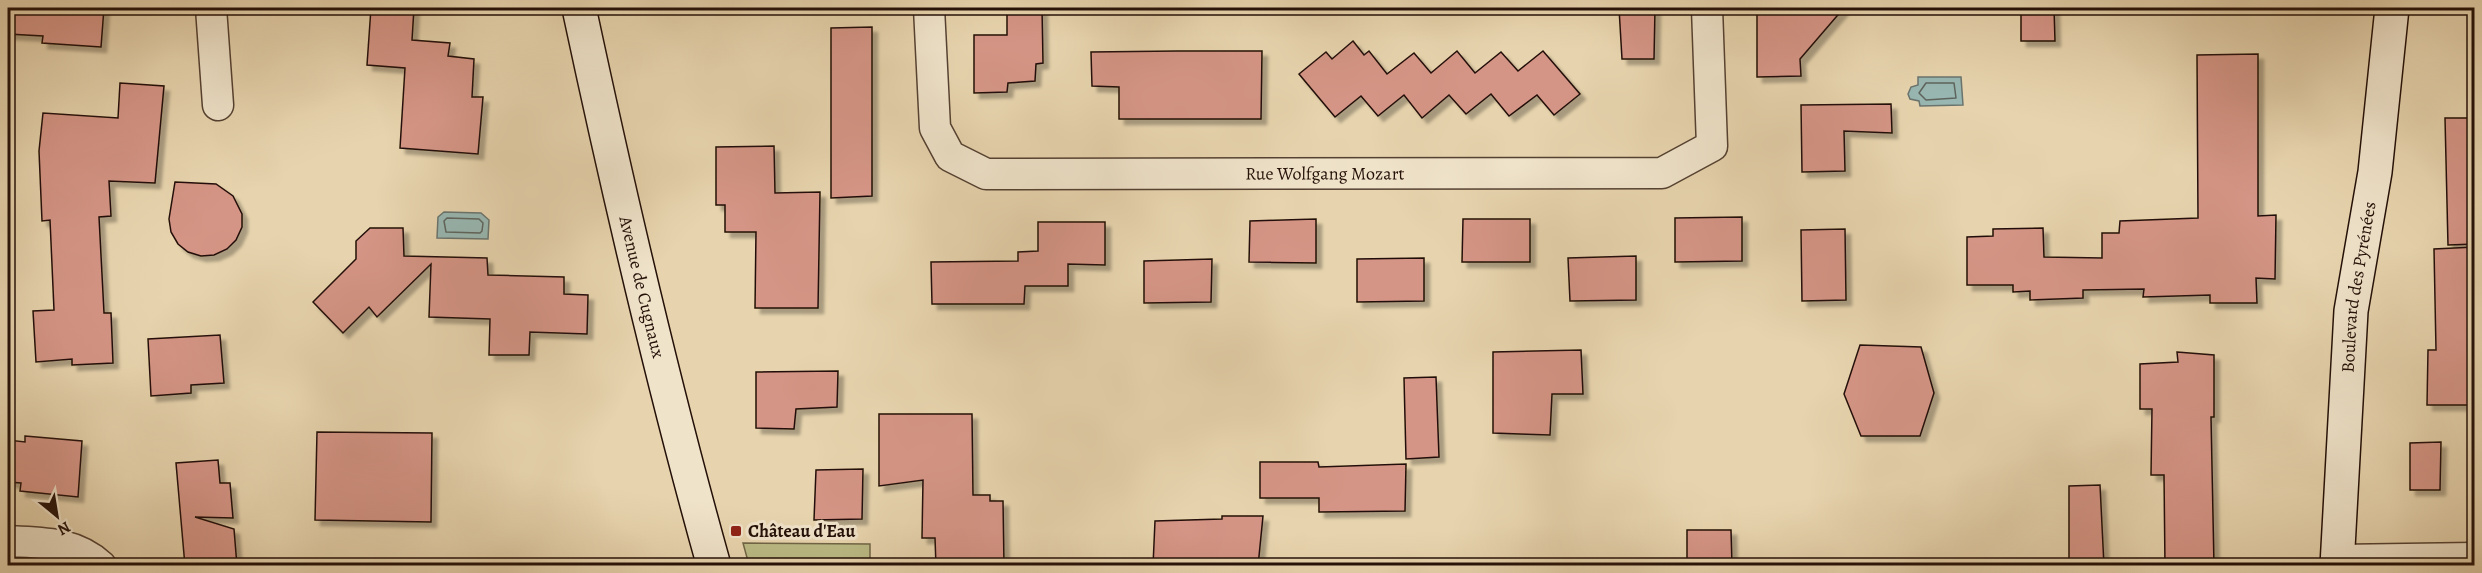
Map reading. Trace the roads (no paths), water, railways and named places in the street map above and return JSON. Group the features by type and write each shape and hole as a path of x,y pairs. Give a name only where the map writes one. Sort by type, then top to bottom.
{"street":[{"path":"211,8 218,105"},
{"name":"Avenue de Cugnaux","path":"579,8 620,198 676,427 714,566"},
{"name":"Rue Wolfgang Mozart","path":"929,8 935,128 950,156 986,174 1662,173 1712,146 1707,8"},
{"name":"Boulevard des Pyrénées","path":"2338,563 2351,311 2375,172 2392,8"},
{"path":"8,542 59,543 90,555 101,566"},
{"path":"2338,563 2475,558"}],"water":[{"path":"1918,77 1961,77 1963,105 1920,106 1919,101 1910,99 1908,94 1911,87 1918,85"},
{"path":"444,212 481,213 489,220 488,239 437,238 438,217"}],"place":[{"name":"Château d'Eau","path":"736,531"}]}
